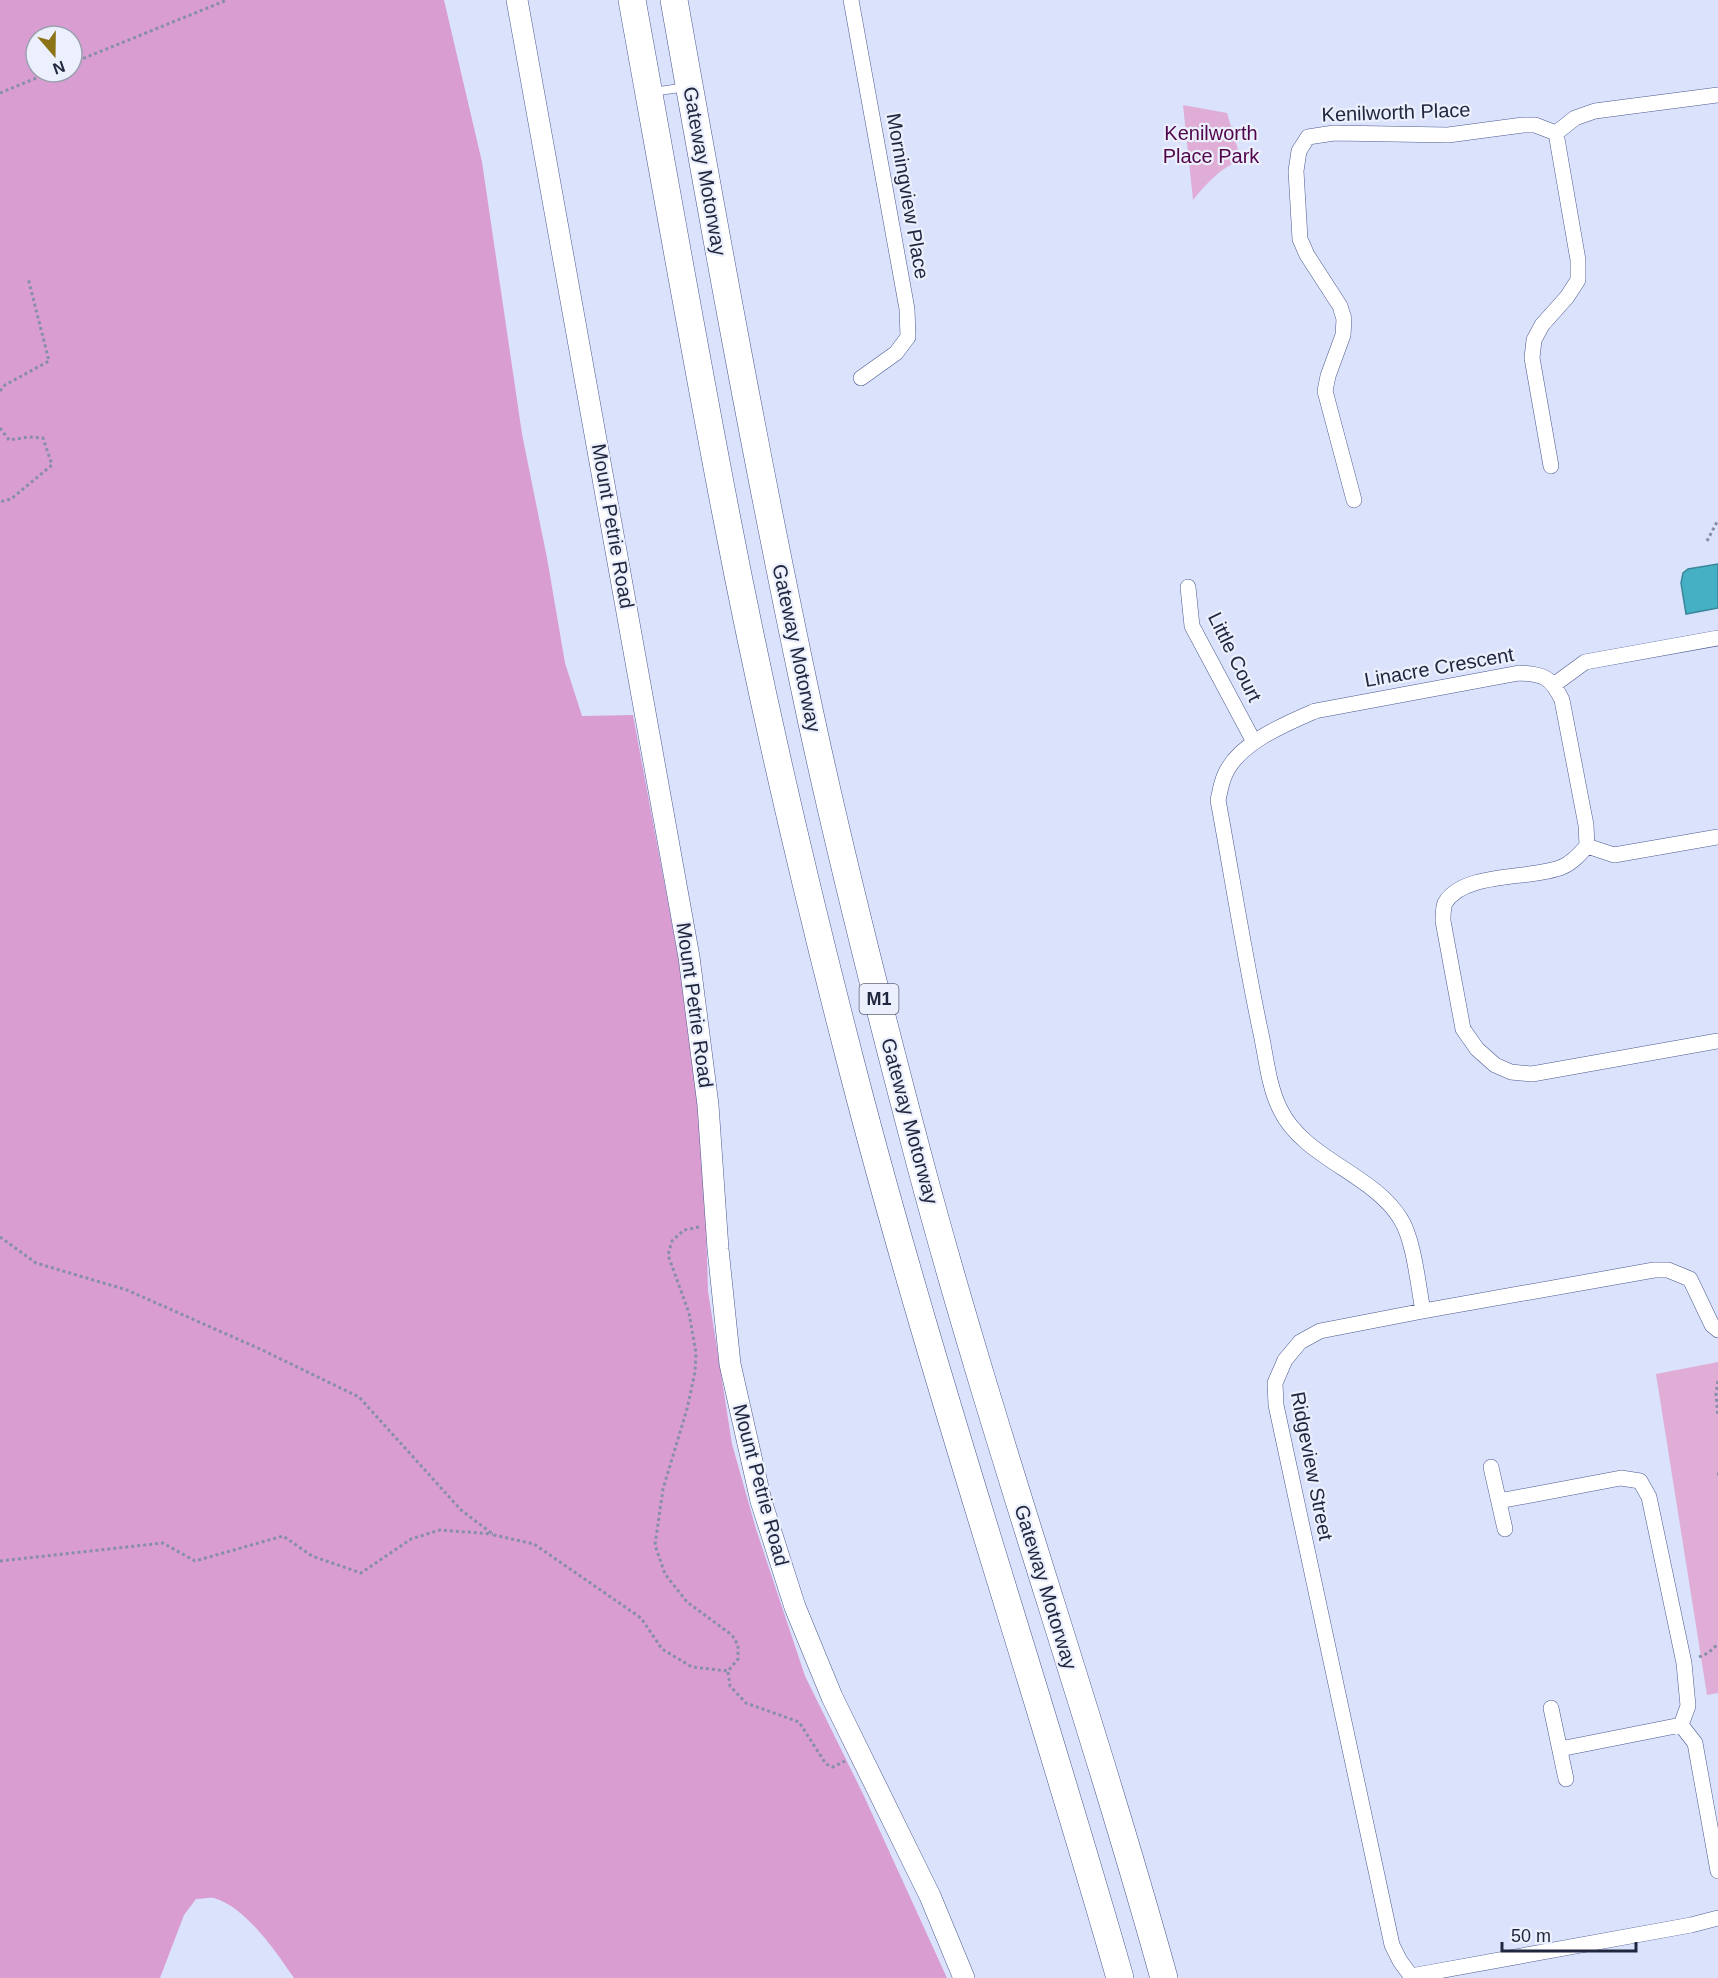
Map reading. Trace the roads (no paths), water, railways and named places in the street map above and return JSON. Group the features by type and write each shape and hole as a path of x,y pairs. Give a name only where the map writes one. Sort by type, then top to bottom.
{"highway":[{"name":"Gateway Motorway","path":"632,0 737,570 801,861 846,1047 908,1274 1082,1845 1120,1978"},
{"name":"Gateway Motorway","path":"674,0 772,534 848,881 928,1190 984,1384 1164,1978"}],"street":[{"name":"Mount Petrie Road","path":"517,0 689,957 708,1105 716,1222 730,1364 761,1501 795,1607 832,1697 930,1896 964,1978"},
{"name":"Morningview Place","path":"851,0 907,309 908,337 896,353 861,378"},
{"path":"1551,466 1532,358 1534,340 1542,325 1567,297 1578,280 1578,260 1556,133 1575,118 1595,111 1718,95"},
{"name":"Kenilworth Place","path":"1354,500 1325,391 1343,335 1344,319 1340,306 1307,255 1300,239 1296,171 1299,152 1308,137 1334,133 1448,135 1535,125 1556,133"},
{"name":"Little Court","path":"1188,587 1192,626 1254,742"},
{"path":"1718,638 1585,662 1555,684 1562,700 1586,825 1587,846 1578,857 1562,867 1473,883 1456,891 1444,904 1443,921 1463,1029 1477,1049 1495,1065 1511,1072 1532,1074 1718,1041"},
{"name":"Linacre Crescent","path":"1423,1311 1407,1230 1401,1218 1390,1203 1303,1138 1288,1122 1280,1108 1274,1092 1256,1010 1218,800 1224,775 1241,753 1254,742 1284,724 1315,711 1519,673 1539,674 1555,684"},
{"path":"1587,846 1614,855 1718,837"},
{"name":"Ridgeview Street","path":"1411,1977 1392,1946 1276,1405 1275,1383 1285,1360 1300,1342 1320,1331 1668,1269 1690,1280 1712,1325 1718,1330"},
{"path":"1491,1467 1505,1529"},
{"path":"1499,1501 1621,1478 1640,1481 1649,1497 1684,1664 1688,1706 1681,1725"},
{"path":"1551,1708 1566,1779"},
{"path":"1560,1749 1681,1725"},
{"path":"1681,1725 1695,1743 1718,1871"},
{"path":"1411,1977 1691,1925 1718,1917"}],"lane":[{"path":"649,93 690,86"}],"water":[{"path":"1718,564 1718,608 1686,614 1681,583 1683,573 1688,569"}],"park label":[{"name":"Kenilworth Place Park","path":"1211,144"}]}
